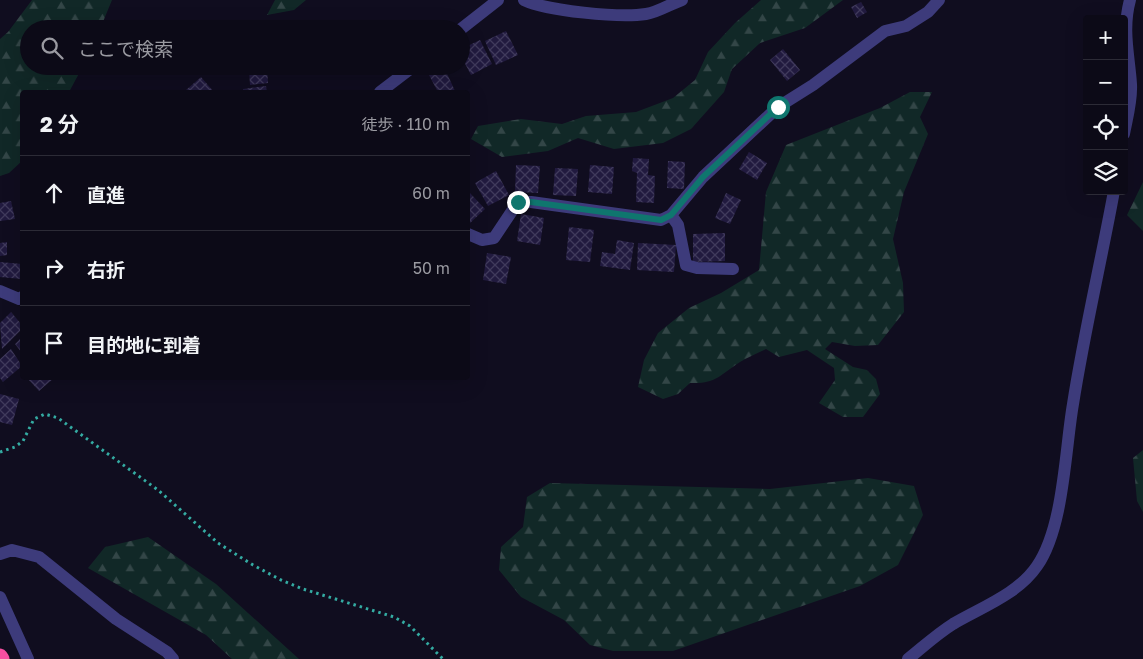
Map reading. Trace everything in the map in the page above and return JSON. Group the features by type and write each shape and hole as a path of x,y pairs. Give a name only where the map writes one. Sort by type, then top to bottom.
{"street":[{"path":"470,22 498,0"},
{"path":"524,0 544,7 626,15 646,14 682,0"},
{"path":"470,235 482,240 494,238 518,202 531,202 661,220 671,215 703,177 778,107 813,85 885,31 906,26 928,12 940,0"},
{"path":"1128,106 1131,85 1125,35 1126,14 1130,0"},
{"path":"383,90 402,75"},
{"path":"908,659 952,625 998,600 1023,581 1037,567 1045,550 1052,529 1063,477 1072,405 1113,195"},
{"path":"671,215 678,225 686,265 697,268 733,269"},
{"path":"0,291 20,299"},
{"path":"0,554 12,550 38,556 116,620 167,652 173,659"},
{"path":"0,597 28,659"}],"path":[{"path":"0,452 15,447 22,441 34,419 45,414 58,418 158,490 218,543 281,580 394,617 410,626 443,659"}],"green space":[{"path":"32,0 112,0 104,20 20,20 20,75 78,75 70,90 20,90 20,163 9,173 0,176 0,39 8,32"},
{"path":"275,0 306,0 294,10 267,15"},
{"path":"761,0 843,0 805,28 760,43 732,69 724,92 691,129 663,143 614,149 578,138 548,151 502,157 471,139 478,126 521,119 562,124 586,116 636,112 673,98 695,80 708,52 735,23"},
{"path":"910,92 932,92 920,117 928,134 904,192 893,239 903,283 904,312 878,345 855,346 832,342 825,349 853,367 867,370 876,379 880,394 863,417 843,417 819,403 835,380 834,368 807,350 779,357 766,349 743,360 717,378 706,382 690,383 678,394 663,399 638,387 644,360 658,333 689,308 721,293 759,270 766,192 786,145 880,108"},
{"path":"1143,182 1143,231 1127,215"},
{"path":"1143,450 1143,512 1137,501 1133,458"},
{"path":"868,478 914,486 923,515 898,565 860,586 673,651 613,651 590,645 564,620 521,597 499,570 501,547 523,527 527,497 550,483 770,489"},
{"path":"148,537 216,584 299,659 232,659 206,635 88,568 105,547"}],"building":[{"path":"861,2 867,12 857,18 851,7"},
{"path":"506,31 518,55 496,65 485,41"},
{"path":"480,40 492,64 471,75 470,73 470,45"},
{"path":"783,49 800,70 787,81 770,60"},
{"path":"249,75 268,75 268,83 250,85"},
{"path":"429,75 448,75 455,90 437,90"},
{"path":"201,77 212,90 186,90"},
{"path":"266,86 267,90 243,90"},
{"path":"749,152 767,163 757,180 739,169"},
{"path":"633,158 649,159 648,175 655,176 654,203 636,202 637,173 632,171"},
{"path":"668,161 685,162 684,189 667,188"},
{"path":"516,165 540,166 538,193 515,192"},
{"path":"590,165 614,167 612,194 588,192"},
{"path":"555,168 578,169 576,196 553,195"},
{"path":"496,171 509,195 488,206 475,183"},
{"path":"470,193 485,209 470,223"},
{"path":"726,193 741,200 730,224 715,218"},
{"path":"11,201 15,219 0,221 0,203"},
{"path":"521,214 544,218 540,245 517,241"},
{"path":"569,227 594,230 590,262 566,260"},
{"path":"725,233 725,261 693,262 693,234"},
{"path":"617,240 634,243 630,270 600,266 602,252 615,254"},
{"path":"7,242 7,255 0,256 0,243"},
{"path":"638,243 676,245 674,272 637,270"},
{"path":"487,253 511,257 506,284 483,280"},
{"path":"0,262 20,264 20,279 0,277"},
{"path":"11,312 20,323 20,331 2,349 0,323"},
{"path":"20,339 20,350 15,344"},
{"path":"11,349 20,363 20,368 3,382 0,378 0,359"},
{"path":"29,380 52,380 39,391"},
{"path":"0,394 19,399 12,425 0,422"}],"route":[{"path":"518,202 531,202 661,220 671,215 703,177 778,107"}]}
